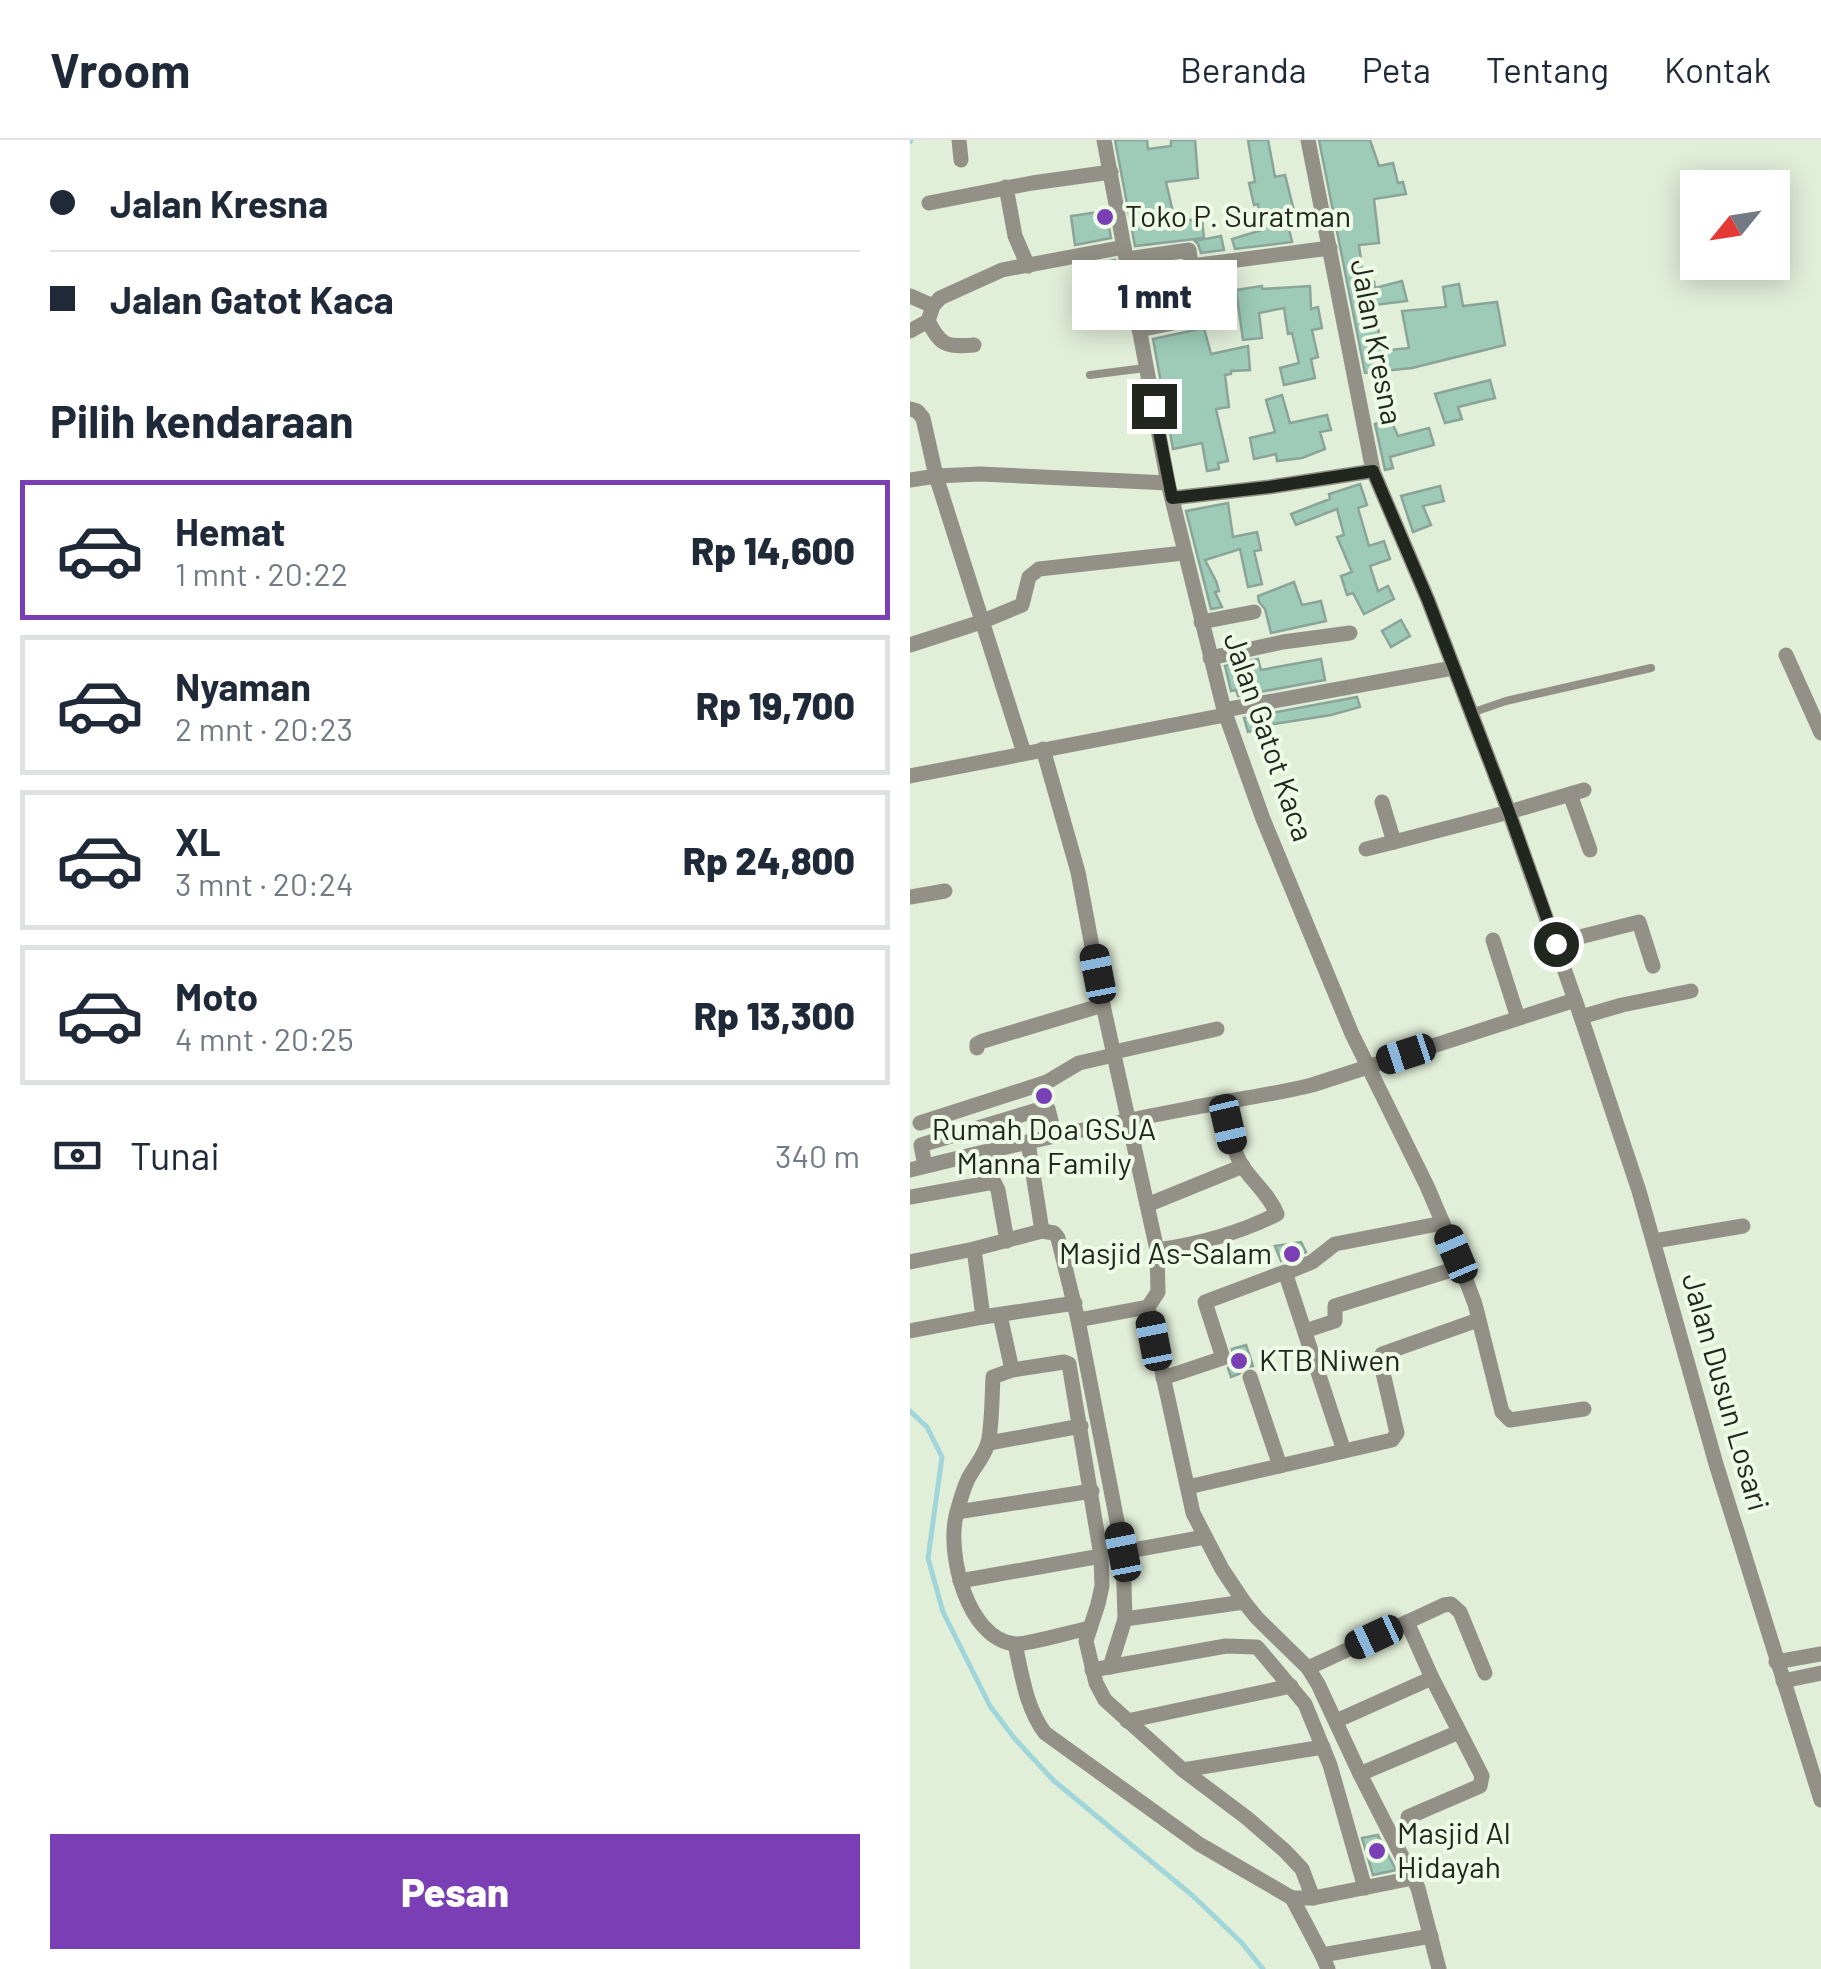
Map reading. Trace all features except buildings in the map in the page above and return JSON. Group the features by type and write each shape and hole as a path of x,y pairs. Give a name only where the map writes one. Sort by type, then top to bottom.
{"street":[{"path":"959,140 960,160"},
{"name":"Jalan Gatot Kaca","path":"1104,140 1170,490 1225,713 1352,1034 1461,1267 1502,1412 1507,1419 1584,1409"},
{"name":"Jalan Kresna","path":"1308,140 1373,471 1509,812 1575,1000"},
{"path":"929,203 1110,172"},
{"path":"1006,187 1015,236 1028,266"},
{"path":"910,331 930,314 940,298 1002,270 1125,253 1189,250 1191,266 1330,248"},
{"path":"910,296 930,314 937,338 943,344 974,345"},
{"path":"1140,330 1212,315"},
{"path":"910,409 923,418 936,476 1024,753"},
{"path":"910,480 980,474 1170,490 1269,487 1373,471"},
{"path":"910,646 1022,605 1029,577 1039,570 1184,553"},
{"path":"1201,622 1254,612"},
{"path":"1210,658 1350,633"},
{"path":"1786,655 1821,733"},
{"path":"910,776 1453,668"},
{"path":"1043,750 1078,872 1157,1250 1158,1292 1148,1307 1193,1513 1244,1602 1308,1668 1413,1878 1439,1969"},
{"path":"1366,848 1577,792 1579,816 1590,850"},
{"path":"1382,802 1394,842"},
{"path":"910,897 945,891"},
{"path":"1556,944 1640,922 1653,966"},
{"path":"1493,940 1518,1018"},
{"path":"1581,1017 1691,991"},
{"path":"1055,1136 1048,1108 1044,1108 921,1145 918,1168 1055,1136 1298,1088 1575,1000"},
{"name":"Jalan Dusun Losari","path":"1575,1000 1654,1241 1716,1464 1821,1800"},
{"path":"978,1048 977,1044 983,1041 1103,1005"},
{"path":"920,1123 1047,1082 1079,1063 1217,1028"},
{"path":"1157,1250 1224,1236 1276,1216 1271,1202 1242,1166 1223,1102"},
{"path":"1028,1142 1042,1231"},
{"path":"1147,1206 1242,1166"},
{"path":"910,1198 994,1182 1007,1240"},
{"path":"1163,1378 1223,1358 1205,1302 1312,1262 1335,1244 1442,1222"},
{"path":"1654,1241 1743,1226"},
{"path":"910,1262 1042,1231 1058,1238 1075,1303 1123,1552 1125,1619 1110,1666"},
{"path":"974,1250 991,1316 1012,1370"},
{"path":"1305,1331 1335,1322 1335,1306 1461,1267"},
{"path":"1286,1273 1344,1450"},
{"path":"910,1331 1075,1303"},
{"path":"1078,1320 1148,1307"},
{"path":"1188,1487 1392,1440 1396,1436 1382,1354 1478,1320"},
{"path":"1090,1628 1015,1644 993,1636 984,1627 968,1604 960,1581 954,1545 957,1512 968,1480 989,1443 994,1377 1012,1370 1069,1364 1101,1556 1102,1586 1098,1604 1086,1641 1104,1700 1183,1770 1285,1851 1302,1870 1313,1898"},
{"path":"1250,1377 1280,1466"},
{"path":"989,1443 1081,1426"},
{"path":"957,1512 1092,1491"},
{"path":"1123,1552 1205,1537"},
{"path":"960,1581 1101,1556"},
{"path":"1125,1619 1244,1602"},
{"path":"1308,1668 1451,1604 1456,1607 1485,1673"},
{"path":"1407,1622 1482,1776 1480,1786 1408,1817"},
{"path":"1015,1644 1028,1701 1036,1722 1046,1733 1199,1844 1292,1898 1313,1898 1413,1878"},
{"path":"1092,1670 1226,1646 1257,1646 1305,1704 1337,1787 1365,1888"},
{"path":"1776,1662 1821,1654"},
{"path":"1782,1681 1821,1673"},
{"path":"1336,1721 1432,1678"},
{"path":"1127,1721 1291,1686"},
{"path":"1360,1774 1459,1732"},
{"path":"1183,1770 1323,1746"},
{"path":"1292,1898 1325,1962 1431,1936"}],"lane":[{"path":"1090,375 1147,368"},
{"path":"1471,714 1506,701 1651,668"}],"waterway":[{"path":"910,1411 927,1427 942,1457 928,1558 943,1612 990,1706 1053,1780 1193,1896 1263,1969"}],"place":[{"name":"Toko P. Suratman","path":"1105,217"},
{"name":"Rumah Doa GSJA Manna Family","path":"1044,1096"},
{"name":"Masjid As-Salam","path":"1292,1254"},
{"name":"KTB Niwen","path":"1239,1361"},
{"name":"Masjid Al Hidayah","path":"1377,1851"}],"route":[{"path":"1154,406 1172,498 1373,471 1428,600 1556,944"}]}
